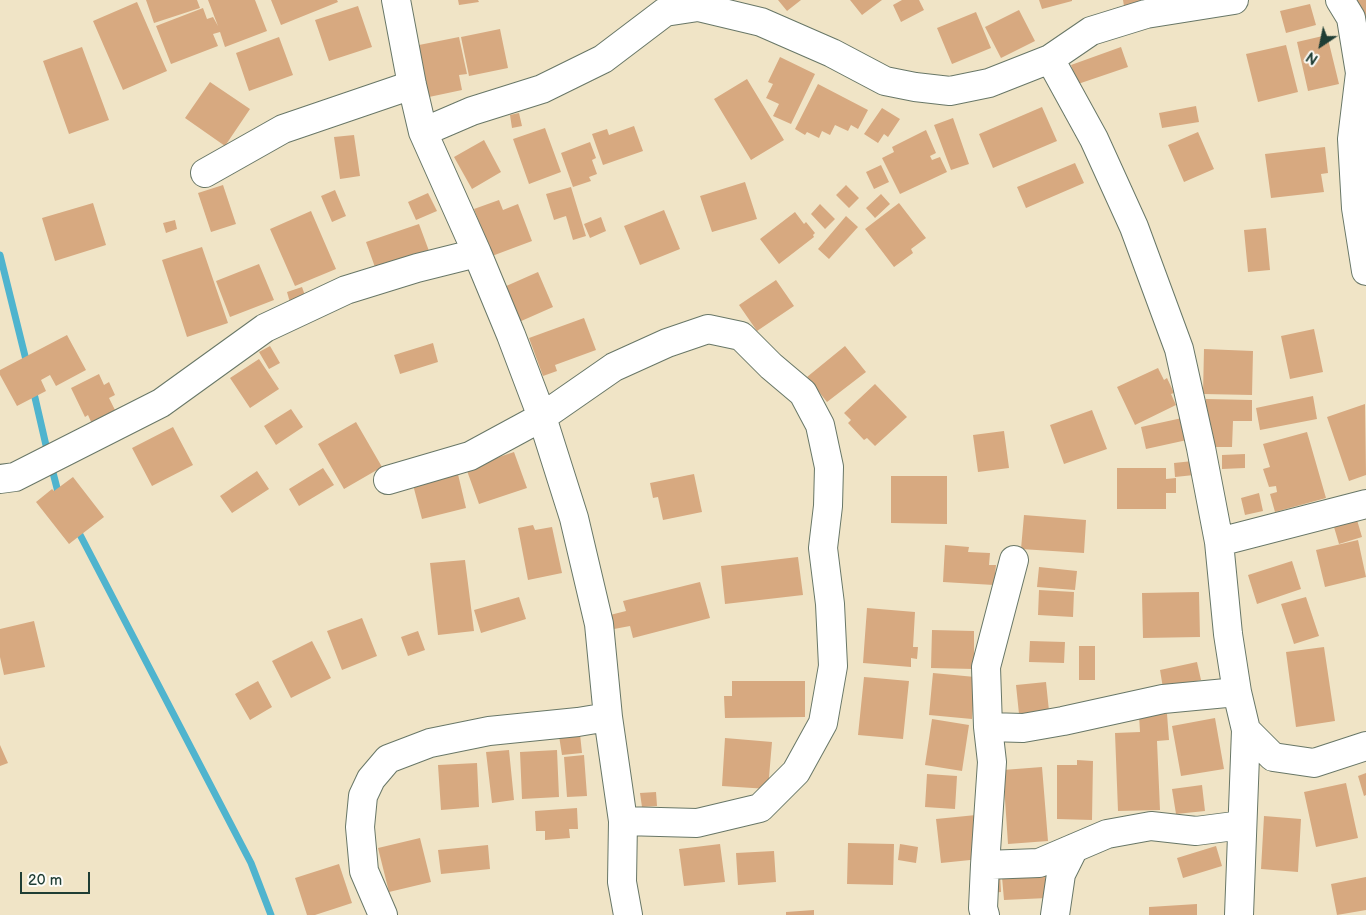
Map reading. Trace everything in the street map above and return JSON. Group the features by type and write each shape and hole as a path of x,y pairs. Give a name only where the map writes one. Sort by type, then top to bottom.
{"street":[{"path":"396,0 423,132 511,335 542,417 574,518 599,624 608,717 623,821 622,882 628,915"},
{"path":"423,132 472,111 542,89 604,59 665,6 698,7 761,22 832,53 885,80 914,88 950,91 989,83 1050,59 1091,31 1146,14 1234,0"},
{"path":"1340,0 1351,18 1360,73 1352,139 1356,208 1366,271"},
{"path":"1050,59 1094,139 1130,218 1179,349 1201,448 1219,542 1228,634 1237,692 1246,730 1239,915"},
{"path":"205,173 283,129 412,85"},
{"path":"0,479 15,477 161,404 265,328 346,290 418,268 477,253"},
{"path":"388,480 470,456 542,417 614,367 667,343 708,329 741,336 771,366 803,392 820,425 829,467 828,506 823,548 830,604 833,666 823,724 796,772 760,808 697,823 623,821"},
{"path":"1219,542 1366,504"},
{"path":"985,915 983,908 992,762 988,727 986,667 1014,560"},
{"path":"988,727 1023,728 1163,700 1237,692"},
{"path":"383,915 364,871 360,827 362,796 371,779 388,759 430,743 489,731 608,717"},
{"path":"1246,730 1273,757 1314,764 1366,746"},
{"path":"985,865 1039,863 1107,834 1151,826 1196,831 1242,825"},
{"path":"1056,915 1062,874 1074,848"}],"building":[{"path":"146,0 197,0 200,8 154,23"},
{"path":"208,0 255,0 267,31 225,47 220,32 213,34 218,46 171,64 156,26 203,8 207,19 213,17 218,26"},
{"path":"271,0 337,0 338,2 281,25"},
{"path":"458,0 478,0 479,2 459,5"},
{"path":"778,0 801,0 787,11"},
{"path":"850,0 882,0 862,15"},
{"path":"902,0 919,0 924,10 901,22 893,5"},
{"path":"1039,0 1072,0 1072,1 1042,9"},
{"path":"1123,0 1164,0 1124,6"},
{"path":"1357,0 1366,0 1366,17"},
{"path":"137,2 167,71 123,90 93,21"},
{"path":"1310,4 1316,25 1286,33 1280,11"},
{"path":"358,6 372,47 329,61 315,20"},
{"path":"1019,10 1035,41 1001,58 985,27"},
{"path":"976,12 991,48 952,64 937,28"},
{"path":"500,29 508,68 469,76 461,37"},
{"path":"1327,35 1339,84 1308,91 1297,42"},
{"path":"279,37 293,75 249,91 236,53"},
{"path":"459,37 467,74 459,75 462,90 429,97 419,45"},
{"path":"1286,45 1298,92 1258,102 1246,54"},
{"path":"82,47 109,120 69,134 43,61"},
{"path":"1121,47 1128,67 1078,84 1071,65"},
{"path":"780,57 815,74 791,124 773,116 779,104 766,98 773,84 768,82"},
{"path":"747,79 784,140 751,160 714,99"},
{"path":"210,82 250,109 225,146 185,118"},
{"path":"818,84 868,110 858,129 851,125 848,131 835,125 830,135 822,131 819,138 807,132 805,135 795,129"},
{"path":"1196,106 1199,122 1162,128 1159,113"},
{"path":"1042,107 1057,141 993,168 979,134"},
{"path":"882,108 900,119 888,137 884,134 878,143 864,134"},
{"path":"519,113 522,126 512,128 510,115"},
{"path":"953,118 969,164 951,170 934,125"},
{"path":"634,126 643,151 603,165 592,134 607,129 609,135"},
{"path":"545,128 561,172 529,184 513,139"},
{"path":"926,130 936,153 930,156 932,160 940,157 947,172 900,194 882,158 894,152 892,147"},
{"path":"1198,132 1214,169 1184,182 1168,145"},
{"path":"354,135 360,176 340,179 334,137"},
{"path":"484,140 501,172 472,189 454,157"},
{"path":"590,142 596,158 592,160 597,174 589,177 591,181 573,187 561,153"},
{"path":"1325,147 1328,173 1321,174 1324,192 1271,198 1265,154"},
{"path":"1075,163 1084,183 1026,208 1017,187"},
{"path":"881,165 889,182 874,189 866,172"},
{"path":"745,182 757,219 712,232 700,196"},
{"path":"223,185 236,224 211,232 198,193"},
{"path":"846,185 859,198 849,208 836,195"},
{"path":"571,187 586,236 573,240 566,216 554,220 546,194"},
{"path":"335,190 346,216 332,222 321,196"},
{"path":"428,193 437,211 416,220 408,202"},
{"path":"881,194 890,204 875,218 866,208"},
{"path":"499,200 503,210 518,204 532,241 492,256 474,209"},
{"path":"93,203 106,245 55,261 42,218"},
{"path":"899,203 926,238 911,249 913,253 894,267 865,229"},
{"path":"820,204 835,219 825,229 811,214"},
{"path":"664,210 680,249 640,265 624,226"},
{"path":"311,211 336,269 295,286 270,229"},
{"path":"795,212 804,224 806,222 815,233 814,237 779,264 760,239"},
{"path":"846,216 858,227 829,259 818,249"},
{"path":"601,217 606,231 590,238 584,224"},
{"path":"175,220 177,229 166,233 163,223"},
{"path":"419,224 429,251 376,270 366,242"},
{"path":"1266,228 1270,270 1248,272 1244,230"},
{"path":"202,247 228,323 187,337 162,260"},
{"path":"259,264 274,300 230,317 216,281"},
{"path":"538,272 553,307 519,322 504,287"},
{"path":"776,280 794,306 757,331 739,305"},
{"path":"302,287 307,301 291,306 287,292"},
{"path":"584,318 596,350 555,365 557,371 543,376 529,338"},
{"path":"1314,329 1323,372 1290,379 1281,336"},
{"path":"67,335 86,370 56,386 50,375 41,380 46,391 17,406 0,375 0,370"},
{"path":"433,343 438,362 400,374 394,355"},
{"path":"270,346 280,363 269,369 259,352"},
{"path":"845,346 866,372 827,402 807,377"},
{"path":"1204,349 1253,351 1252,395 1203,394"},
{"path":"259,359 279,389 250,408 230,378"},
{"path":"1158,368 1164,380 1167,378 1174,393 1171,394 1176,405 1135,425 1117,387"},
{"path":"99,374 104,385 109,382 115,395 109,398 116,412 92,424 88,415 85,417 71,388"},
{"path":"875,384 907,417 875,446 867,438 864,440 848,423 851,420 844,413"},
{"path":"1313,396 1317,419 1260,430 1256,408"},
{"path":"1206,399 1252,400 1252,421 1233,421 1232,447 1205,447"},
{"path":"1365,404 1366,475 1349,481 1327,417"},
{"path":"291,409 303,427 276,445 264,426"},
{"path":"1092,410 1107,449 1064,464 1050,425"},
{"path":"1182,418 1187,440 1146,449 1141,427"},
{"path":"356,422 382,467 344,489 318,444"},
{"path":"173,427 193,465 152,486 132,448"},
{"path":"1004,431 1009,468 978,472 973,435"},
{"path":"1307,432 1326,498 1275,512 1270,494 1277,492 1276,486 1269,487 1263,469 1270,467 1263,444"},
{"path":"514,452 527,488 479,504 466,468"},
{"path":"1245,454 1245,468 1222,469 1222,455"},
{"path":"1193,461 1194,475 1175,477 1174,463"},
{"path":"323,468 334,485 299,506 289,489"},
{"path":"1117,468 1166,468 1166,479 1176,478 1176,493 1166,493 1166,509 1117,509"},
{"path":"457,470 466,508 422,519 412,481"},
{"path":"257,471 269,489 232,513 220,496"},
{"path":"694,474 702,512 663,520 658,497 653,498 650,483"},
{"path":"891,476 947,476 947,524 891,523"},
{"path":"73,477 104,517 69,544 36,502 52,489 54,491"},
{"path":"1259,493 1263,511 1245,515 1241,498"},
{"path":"1024,515 1086,520 1084,553 1021,549"},
{"path":"1357,520 1362,537 1339,544 1334,527"},
{"path":"533,525 535,530 552,527 562,573 528,580 518,528"},
{"path":"1358,540 1366,577 1325,587 1316,550"},
{"path":"945,545 969,547 968,552 990,553 989,565 996,565 994,585 943,582"},
{"path":"798,557 803,595 725,604 721,566"},
{"path":"465,560 474,631 438,635 430,563"},
{"path":"1292,561 1301,589 1257,604 1248,575"},
{"path":"1039,567 1077,571 1075,590 1037,587"},
{"path":"700,582 710,618 633,638 630,626 614,629 610,615 626,611 623,601"},
{"path":"1039,590 1074,592 1073,617 1038,615"},
{"path":"1199,592 1200,637 1143,638 1142,593"},
{"path":"519,597 526,619 481,633 474,610"},
{"path":"1306,597 1319,636 1294,644 1281,604"},
{"path":"867,608 915,612 913,647 918,647 917,659 911,658 911,667 863,663"},
{"path":"362,618 377,656 342,670 327,631"},
{"path":"34,621 45,667 4,675 0,657 0,629"},
{"path":"932,630 974,631 974,669 931,668"},
{"path":"418,631 425,650 408,656 401,637"},
{"path":"312,641 331,678 291,698 272,661"},
{"path":"1030,641 1065,642 1064,663 1029,662"},
{"path":"1079,646 1095,646 1095,680 1079,680"},
{"path":"1324,647 1335,721 1296,727 1286,652"},
{"path":"1197,662 1201,680 1163,688 1160,670"},
{"path":"933,673 975,677 972,719 929,715"},
{"path":"864,677 909,681 903,739 858,735"},
{"path":"258,681 272,707 250,720 235,694"},
{"path":"732,681 805,681 805,717 725,718 724,696 732,696"},
{"path":"1046,682 1049,711 1019,714 1016,685"},
{"path":"1167,714 1169,740 1157,741 1160,810 1118,811 1115,733 1140,732 1139,715"},
{"path":"1215,718 1224,769 1181,776 1172,726"},
{"path":"932,719 969,725 962,771 925,765"},
{"path":"580,734 582,753 562,755 559,736"},
{"path":"725,738 772,742 768,789 722,786"},
{"path":"0,745 8,763 0,766"},
{"path":"509,750 514,800 492,803 486,752"},
{"path":"557,750 559,797 522,799 520,752"},
{"path":"584,755 587,796 567,797 564,757"},
{"path":"1077,760 1093,761 1092,820 1057,819 1057,765 1077,765"},
{"path":"477,763 479,807 441,810 438,765"},
{"path":"1042,767 1048,841 1008,844 1003,770"},
{"path":"1366,773 1366,795 1364,796 1358,776"},
{"path":"927,774 957,776 955,809 925,807"},
{"path":"1346,783 1358,838 1316,847 1304,792"},
{"path":"1202,785 1205,811 1176,814 1172,789"},
{"path":"656,792 657,806 642,807 640,793"},
{"path":"577,808 578,829 569,829 570,838 545,840 545,831 536,831 535,811"},
{"path":"976,815 980,859 941,863 936,819"},
{"path":"1264,816 1301,819 1298,872 1261,869"},
{"path":"420,838 431,882 389,892 378,848"},
{"path":"848,843 894,844 893,885 847,884"},
{"path":"720,844 725,882 684,886 679,849"},
{"path":"900,844 918,847 916,863 898,860"},
{"path":"488,845 490,869 441,874 438,850"},
{"path":"1216,846 1222,866 1183,878 1177,858"},
{"path":"774,851 776,882 738,885 736,853"},
{"path":"339,864 352,903 315,915 307,915 295,878"},
{"path":"1000,873 1001,892 989,893"},
{"path":"1045,875 1047,898 1004,900 1002,877"},
{"path":"1366,877 1366,910 1337,915 1331,884"},
{"path":"1197,904 1197,915 1149,915 1149,907"},
{"path":"814,910 814,915 786,915 786,912"}],"waterway":[{"path":"0,255 27,364"},
{"path":"33,389 48,454"},
{"path":"51,465 61,497"},
{"path":"76,527 251,863 271,915"}]}
